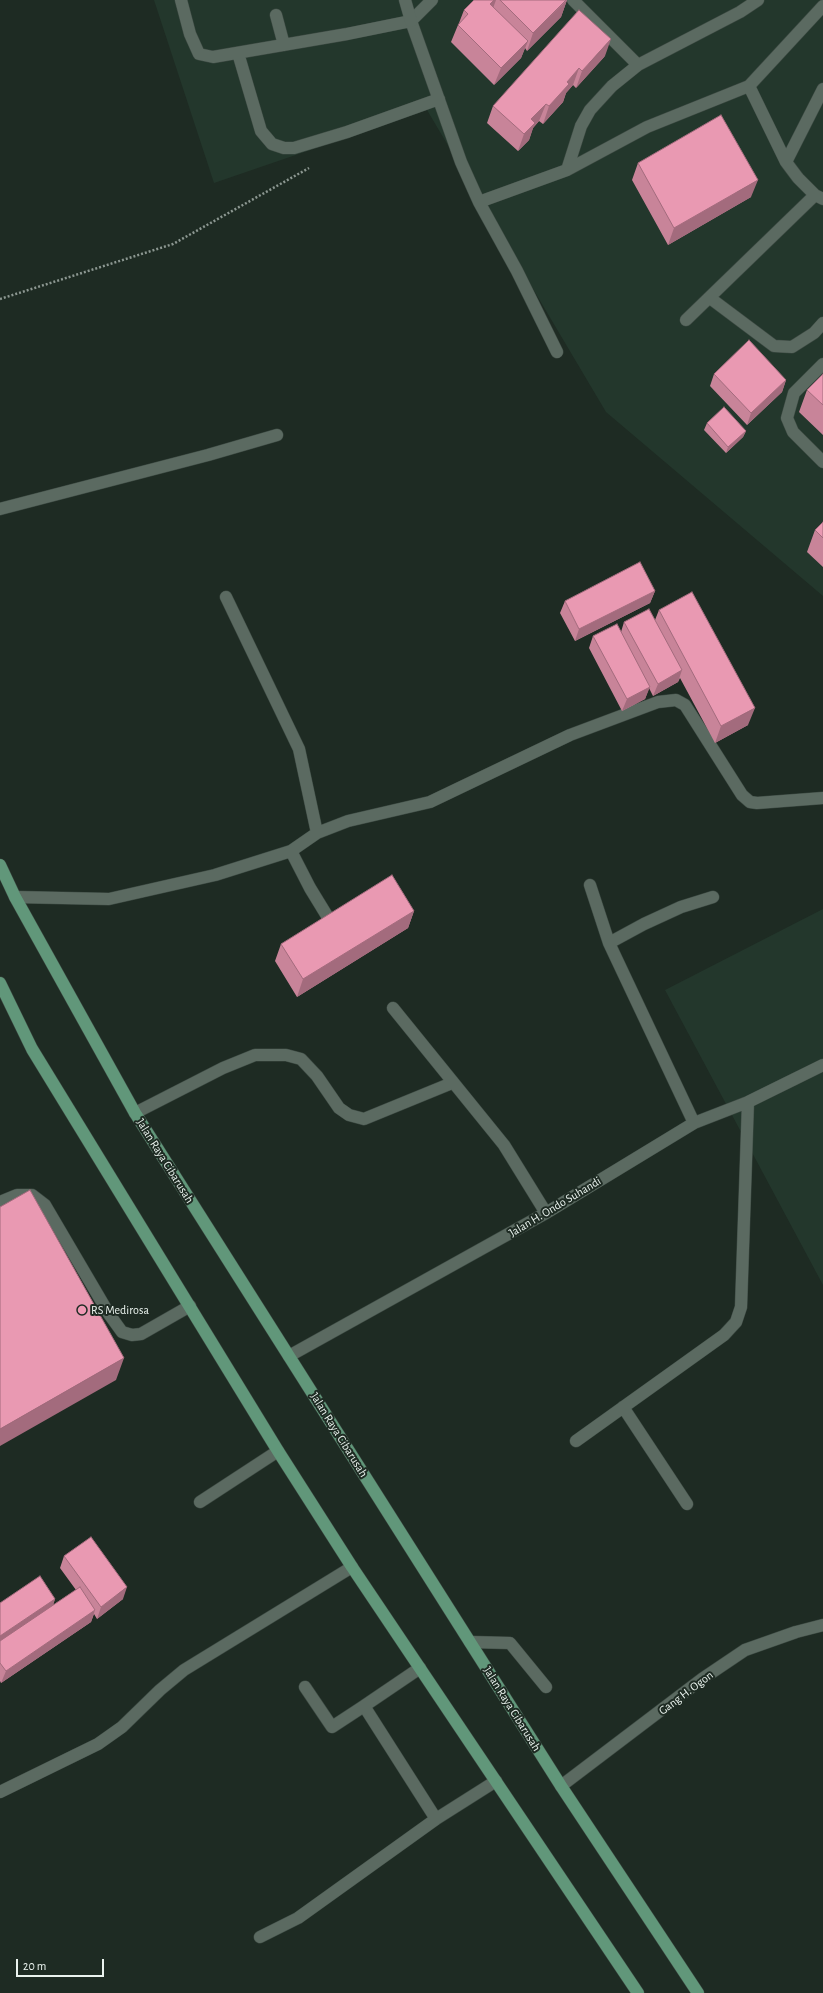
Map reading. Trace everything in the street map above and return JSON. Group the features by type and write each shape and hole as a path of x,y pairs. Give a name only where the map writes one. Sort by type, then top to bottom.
{"main road":[{"name":"Jalan Raya Cibarusah","path":"0,865 15,897 135,1113 561,1786 698,1993"},
{"path":"0,983 32,1050 278,1451 352,1567 638,1993"}],"street":[{"path":"181,0 190,34 199,54 213,57 284,45 411,20 432,0"},
{"path":"405,0 461,162 479,202 517,271 558,352"},
{"path":"573,0 638,65"},
{"path":"567,170 581,126 590,110 612,86 638,65 740,12 758,0"},
{"path":"479,202 567,170 647,127 749,86 823,6"},
{"path":"276,15 284,45"},
{"path":"238,53 261,131 272,144 284,148 294,148 439,98"},
{"path":"686,320 819,197 798,178 786,162 749,86"},
{"path":"786,162 822,91"},
{"path":"710,298 774,346 792,347 814,333 823,323"},
{"path":"823,364 794,393 787,418 793,432 823,462"},
{"path":"0,509 208,455 277,435"},
{"path":"226,598 299,749 316,833"},
{"path":"15,897 110,899 215,875 291,851 316,833 348,821 430,802 570,735 658,702 676,700 685,705 742,795 750,802 823,798"},
{"path":"291,851 310,888 332,924"},
{"path":"590,885 609,943 694,1123"},
{"path":"609,943 644,924 681,908 713,898"},
{"path":"393,1008 452,1083 504,1145 546,1213"},
{"path":"135,1113 223,1068 255,1055 286,1055 301,1059 317,1076 339,1108 348,1115 364,1119 452,1083"},
{"name":"Jalan H. Ondo Suhandi","path":"289,1356 546,1213 694,1123 748,1102 823,1065"},
{"path":"576,1441 724,1335 736,1322 741,1307 748,1102"},
{"path":"0,1202 17,1195 32,1195 44,1205 109,1314 122,1332 132,1335 141,1334 190,1306"},
{"path":"623,1407 687,1504"},
{"path":"200,1502 278,1451"},
{"path":"0,1792 98,1744 122,1727 160,1690 184,1670 352,1567"},
{"name":"Gang H. Ogon","path":"561,1786 702,1679 745,1650 796,1632 823,1625"},
{"path":"470,1642 510,1643 546,1687"},
{"path":"305,1687 332,1727 420,1668"},
{"path":"364,1706 436,1819"},
{"path":"260,1938 298,1918 436,1819 496,1781"}],"path":[{"path":"0,299 173,244 315,164 309,143"}],"shaded area":[{"path":"154,0 823,0 823,596 606,412 427,110 214,183"},
{"path":"823,909 823,1285 665,990"}],"building":[{"path":"474,0 494,0 490,4 528,41 501,68 458,25 468,14 464,10"},
{"path":"500,0 566,0 533,33"},
{"path":"579,10 611,39 582,71 579,68 567,82 569,84 549,106 546,104 531,119 535,123 524,134 493,106"},
{"path":"721,115 758,180 674,228 638,163"},
{"path":"749,340 786,380 751,413 714,374"},
{"path":"823,374 823,405 807,390"},
{"path":"724,407 746,431 728,447 707,423"},
{"path":"823,522 823,538 815,530"},
{"path":"640,562 655,591 579,629 565,601"},
{"path":"692,592 755,708 721,726 659,610"},
{"path":"649,609 682,670 658,684 624,622"},
{"path":"617,624 650,687 627,699 593,636"},
{"path":"392,875 414,911 303,979 281,944"},
{"path":"30,1190 124,1358 0,1429 0,1207"},
{"path":"91,1537 127,1587 101,1607 64,1556"},
{"path":"40,1576 55,1599 0,1636 0,1603"},
{"path":"80,1587 95,1610 6,1671 0,1663 0,1641"}],"place":[{"name":"RS Medirosa","path":"82,1310"}]}
